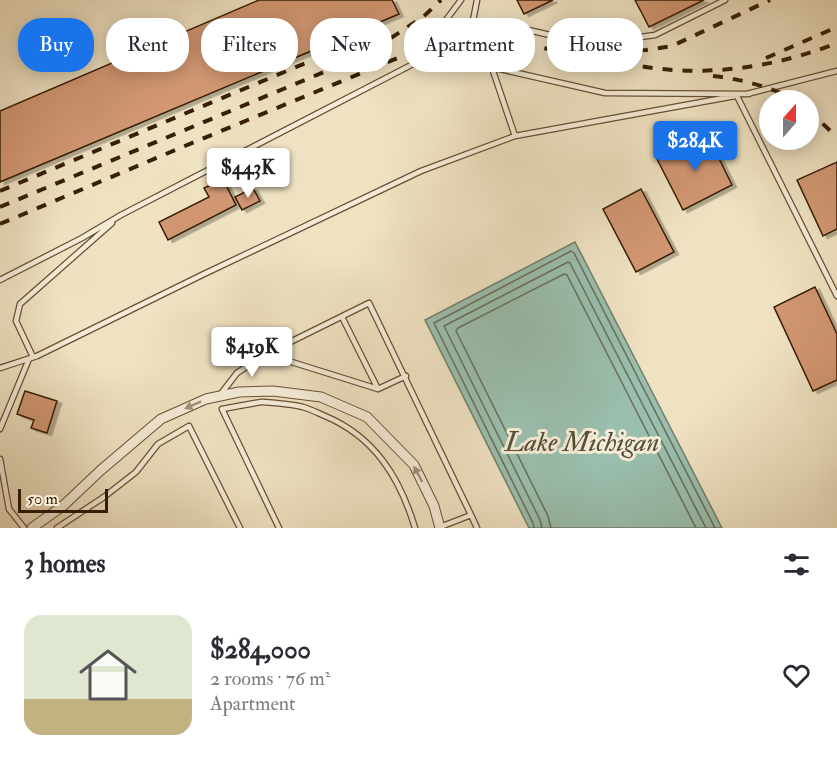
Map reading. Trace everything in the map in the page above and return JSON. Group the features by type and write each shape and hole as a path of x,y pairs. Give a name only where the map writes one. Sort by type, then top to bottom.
{"street":[{"path":"34,527 64,505 100,470 161,419 206,399 239,392 273,391 321,397 367,417 414,465 434,506 440,527"}],"lane":[{"path":"448,18 461,0"},
{"path":"474,18 477,0"},
{"path":"535,32 572,40 619,40 655,35 725,0"},
{"path":"0,280 404,70"},
{"path":"0,369 31,358 421,171 515,136 749,94 837,71"},
{"path":"493,72 515,136"},
{"path":"510,72 605,93 749,94"},
{"path":"737,96 837,296"},
{"path":"0,429 31,358 16,321 20,304 121,215"},
{"path":"218,397 237,373 267,354 369,303 477,528"},
{"path":"342,317 378,388"},
{"path":"267,354 378,388 406,376"},
{"path":"279,528 222,409 261,402 305,408 340,422 365,439 390,469 407,501 415,528"},
{"path":"57,528 104,497 136,471 158,444 189,426 240,528"},
{"path":"0,459 9,509 24,528"},
{"path":"440,527 471,516"}],"water":[{"name":"Lake Michigan","path":"575,242 722,528 529,528 425,320"}],"building":[{"path":"259,0 392,0 399,14 390,18 310,18 310,51 298,57 298,18 217,18"},
{"path":"517,0 553,0 524,14"},
{"path":"635,0 704,0 649,27"},
{"path":"201,25 201,72 261,72 0,182 0,111 106,66 106,72 189,72 189,30"},
{"path":"707,134 732,185 683,210 657,159"},
{"path":"837,162 837,229 823,236 797,180"},
{"path":"223,179 236,205 168,240 159,222 209,197 204,188"},
{"path":"253,188 260,201 242,210 235,197"},
{"path":"641,189 674,252 636,272 603,209"},
{"path":"815,287 837,334 837,380 813,391 774,307"},
{"path":"25,391 57,401 47,433 31,428 34,420 17,414"}],"railway":[{"path":"392,37 423,17 441,0"},
{"path":"643,50 672,46 770,0"},
{"path":"766,58 837,27"},
{"path":"0,224 405,55 476,42 500,41 653,68 700,71 770,63 837,43"},
{"path":"0,191 310,61"},
{"path":"0,207 324,72"},
{"path":"713,76 735,79 773,90"},
{"path":"819,120 837,137"}]}
